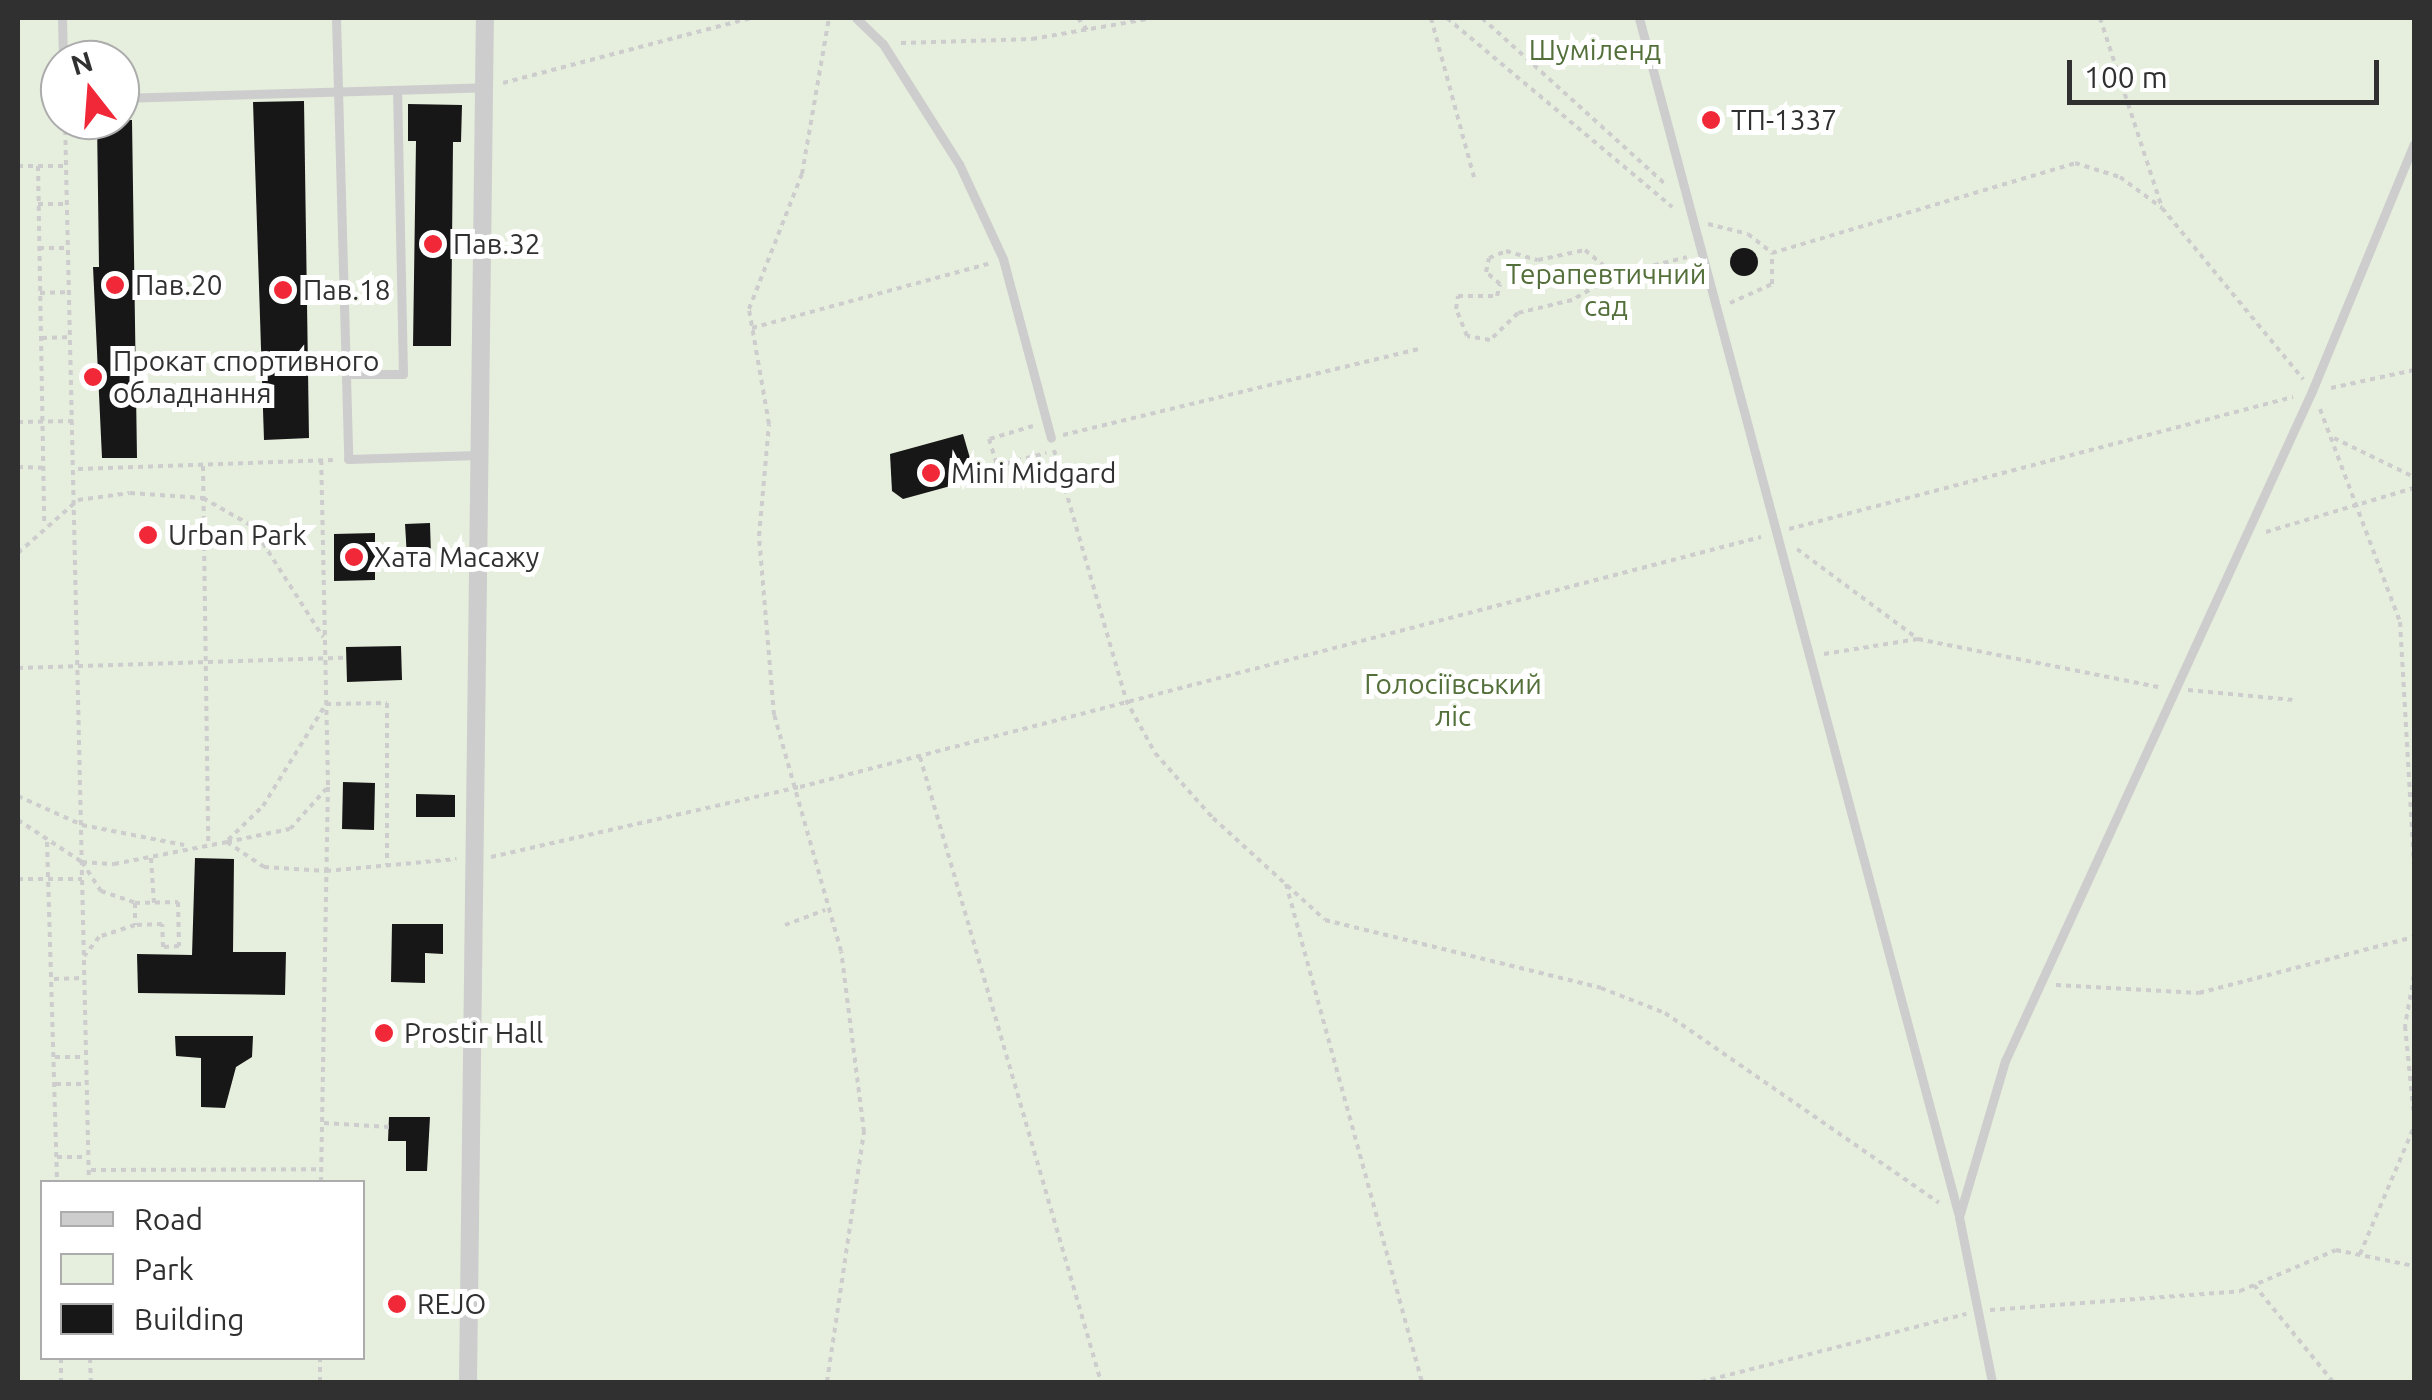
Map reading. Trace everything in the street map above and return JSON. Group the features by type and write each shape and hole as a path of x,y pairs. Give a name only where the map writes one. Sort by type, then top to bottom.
{"street":[{"path":"468,1382 485,18"}],"lane":[{"path":"336,18 348,459 478,455"},
{"path":"856,18 883,44 958,164 1003,258 1051,438"},
{"path":"1639,18 1959,1217 1981,1311 1992,1382"},
{"path":"140,97 486,87"},
{"path":"346,374 403,374 397,90"},
{"path":"1959,1217 2005,1060 2312,391 2414,144"}],"path":[{"path":"486,87 750,18"},
{"path":"827,1382 864,1132 841,951 826,910 800,787 774,715 759,536 769,424 752,328 754,280 802,174 829,18 847,26"},
{"path":"1078,18 1087,30"},
{"path":"883,44 1087,30 1154,18"},
{"path":"1431,18 1474,177"},
{"path":"1447,18 1648,194 1690,216 1748,234 1772,253"},
{"path":"1482,18 1656,170 1690,216"},
{"path":"2100,18 2162,208"},
{"path":"65,140 78,500 90,1180"},
{"path":"1772,253 2074,163 2120,177 2162,208 2218,266 2312,391 2334,438 2400,622 2414,864"},
{"path":"18,166 66,166"},
{"path":"38,166 44,526"},
{"path":"38,204 67,204"},
{"path":"39,248 69,248"},
{"path":"1615,275 1586,250 1538,260 1506,251 1489,258 1486,272 1500,284 1497,296 1458,296 1456,308 1467,336 1490,340 1518,313 1572,300 1615,275 1701,252"},
{"path":"1716,307 1772,284 1772,253"},
{"path":"752,328 1003,258"},
{"path":"40,292 70,292"},
{"path":"41,338 72,337"},
{"path":"1424,348 1051,438 1126,700 1155,752 1325,920 1601,988 1664,1013 1959,1217"},
{"path":"227,842 264,868 326,872 387,864 510,857 920,757 2312,391 2414,370"},
{"path":"18,422 75,422"},
{"path":"1047,422 989,438 997,466 1054,450"},
{"path":"2334,438 2414,478"},
{"path":"76,469 348,459"},
{"path":"321,1180 328,784 322,460"},
{"path":"202,466 202,668 208,844"},
{"path":"18,468 43,468"},
{"path":"2244,538 2414,488"},
{"path":"18,553 44,526 78,500 130,493 202,498 252,526 325,642"},
{"path":"1776,533 1918,639"},
{"path":"1809,656 1918,639 2174,689 2293,700"},
{"path":"18,668 202,668 344,658"},
{"path":"326,704 386,703 387,864"},
{"path":"227,842 263,806 326,704"},
{"path":"920,757 1101,1382"},
{"path":"82,862 151,858 186,846 290,829 328,784"},
{"path":"18,796 82,825 186,846"},
{"path":"18,820 82,862 101,891 135,904 178,902 179,946 162,947 162,924 136,925 99,937 84,956"},
{"path":"47,842 57,1180"},
{"path":"151,858 154,903"},
{"path":"18,879 82,879"},
{"path":"1286,884 1422,1382"},
{"path":"135,904 136,925"},
{"path":"784,925 826,910"},
{"path":"2038,984 2198,993 2414,937"},
{"path":"2414,975 2405,1026 2414,1116"},
{"path":"54,978 84,978"},
{"path":"55,1057 86,1057"},
{"path":"56,1084 87,1084"},
{"path":"324,1123 389,1126"},
{"path":"2360,1254 2414,1127"},
{"path":"57,1157 89,1157"},
{"path":"90,1170 321,1169"},
{"path":"1701,1382 1981,1311 2254,1285 2336,1250 2414,1266"},
{"path":"2254,1285 2334,1382"}],"green space":[{"name":"Голосіївський ліс","path":"18,18 2414,18 2414,1382 18,1382"}],"building":[{"name":"Пав.18","path":"304,101 309,438 264,440 253,102"},
{"name":"Пав.32","path":"408,104 462,105 461,142 453,142 451,346 413,346 416,141 408,141"},
{"name":"Пав.20","path":"97,140 132,140 137,458 102,458 93,267 99,267"},
{"path":"1744,248 1754,252 1758,262 1754,272 1744,276 1734,272 1730,262 1734,252"},
{"name":"Mini Midgard","path":"963,434 976,479 903,499 892,491 890,454"},
{"path":"430,523 431,556 407,557 405,524"},
{"name":"Хата Масажу","path":"375,533 375,580 334,581 334,534"},
{"path":"401,646 402,680 347,682 346,647"},
{"path":"343,782 375,783 374,830 342,829"},
{"path":"416,794 455,795 455,817 416,817"},
{"path":"195,858 234,859 233,952 286,952 285,995 138,993 137,954 192,955"},
{"path":"392,924 443,924 443,954 425,953 425,983 391,982"},
{"path":"175,1036 253,1036 252,1057 236,1067 225,1108 201,1107 201,1058 176,1056"},
{"path":"389,1117 430,1117 427,1171 406,1171 406,1141 388,1141"}],"place":[{"name":"ТП-1337","path":"1711,120"},
{"name":"Пав.32","path":"433,244"},
{"name":"Пав.20","path":"115,285"},
{"name":"Пав.18","path":"283,290"},
{"name":"Прокат спортивного обладнання","path":"93,377"},
{"name":"Mini Midgard","path":"931,473"},
{"name":"Urban Park","path":"148,535"},
{"name":"Хата Масажу","path":"354,557"},
{"name":"Prostir Hall","path":"384,1033"},
{"name":"REJO","path":"397,1304"}],"park label":[{"name":"Шуміленд","path":"1595,50"},
{"name":"Терапевтичний сад","path":"1606,290"}]}
